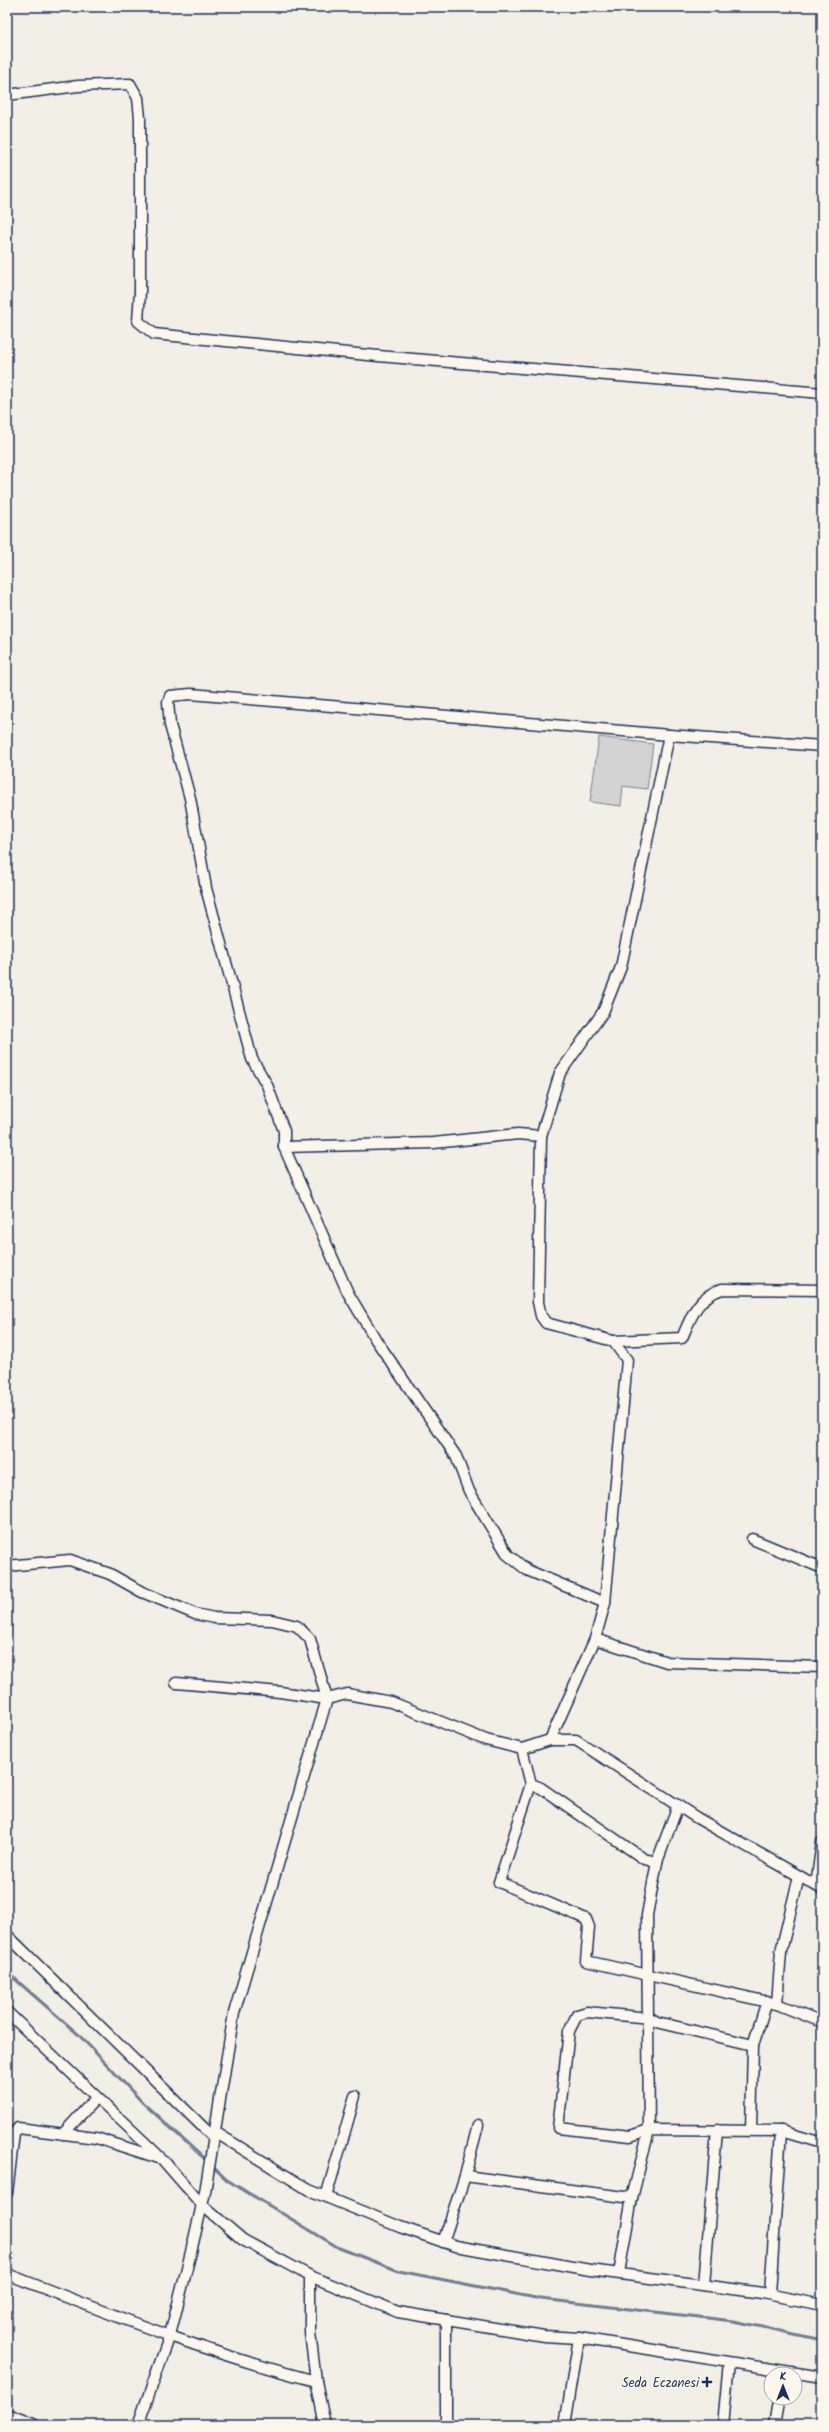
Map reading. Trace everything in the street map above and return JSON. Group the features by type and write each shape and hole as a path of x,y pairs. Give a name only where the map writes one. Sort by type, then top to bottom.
{"main road":[{"path":"7,2415 33,2425"}],"street":[{"path":"7,95 78,86 130,84 138,98 140,118 140,292 138,321 154,334 378,356 822,393"},
{"path":"605,1604 527,1570 508,1555 469,1491 456,1456 376,1340 348,1293 284,1146 284,1131 267,1085 252,1058 206,888 190,798 170,725 168,702 170,696 191,694 669,735 822,746"},
{"path":"669,735 621,967 603,1012 560,1073 542,1136 538,1302 541,1316 546,1323 613,1341 682,1338 694,1310 701,1300 710,1293 722,1289 822,1290"},
{"path":"284,1146 434,1143 518,1134 542,1136"},
{"path":"550,1740 595,1639 605,1604 627,1360 613,1341"},
{"path":"752,1540 822,1568"},
{"path":"7,1566 70,1560 110,1574 142,1592 195,1614 214,1618 272,1620 297,1626 310,1639 327,1698 234,2013 202,2205 170,2335 138,2425"},
{"path":"595,1639 667,1662 822,1667"},
{"path":"176,1683 280,1692 327,1698 347,1694 390,1702 486,1740 522,1749 550,1740 576,1740 678,1805 819,1887 822,1842"},
{"path":"522,1749 532,1784 499,1882 586,1919 589,1927 586,1961 772,2002 822,2022"},
{"path":"532,1784 541,1788 644,1859 657,1862"},
{"path":"619,2274 632,2198 649,2130 650,2018 647,1915 657,1862 678,1805"},
{"path":"751,2130 753,2045 772,2002 781,1951 799,1876"},
{"path":"7,1935 214,2139 308,2190 456,2246 619,2274 770,2294 822,2305"},
{"path":"7,2012 162,2159 202,2205 244,2240 310,2276 398,2312 544,2336 579,2338 763,2369"},
{"path":"753,2045 657,2022 650,2018 587,2012 577,2015 569,2030 558,2128 630,2136 649,2130 781,2131 822,2142"},
{"path":"326,2197 355,2096"},
{"path":"63,2134 96,2098"},
{"path":"443,2242 465,2176 478,2125"},
{"path":"7,2194 14,2133 18,2128 96,2138 162,2159"},
{"path":"704,2285 717,2130"},
{"path":"770,2294 781,2131"},
{"path":"465,2176 632,2198"},
{"path":"7,2274 170,2335 272,2370 316,2381"},
{"path":"310,2276 310,2333 316,2381 325,2425"},
{"path":"446,2320 446,2425"},
{"path":"565,2425 579,2338"},
{"path":"723,2425 729,2362"},
{"path":"803,2375 822,2377"},
{"path":"774,2425 777,2406"}],"shaded area":[{"path":"599,737 653,744 647,789 623,786 621,806 590,802"}],"waterway":[{"path":"7,1972 79,2035 143,2103 208,2162"},
{"path":"212,2166 227,2180 339,2248 399,2271 541,2299 734,2321 822,2340"}],"place":[{"name":"Seda Eczanesi","path":"707,2382"}]}
